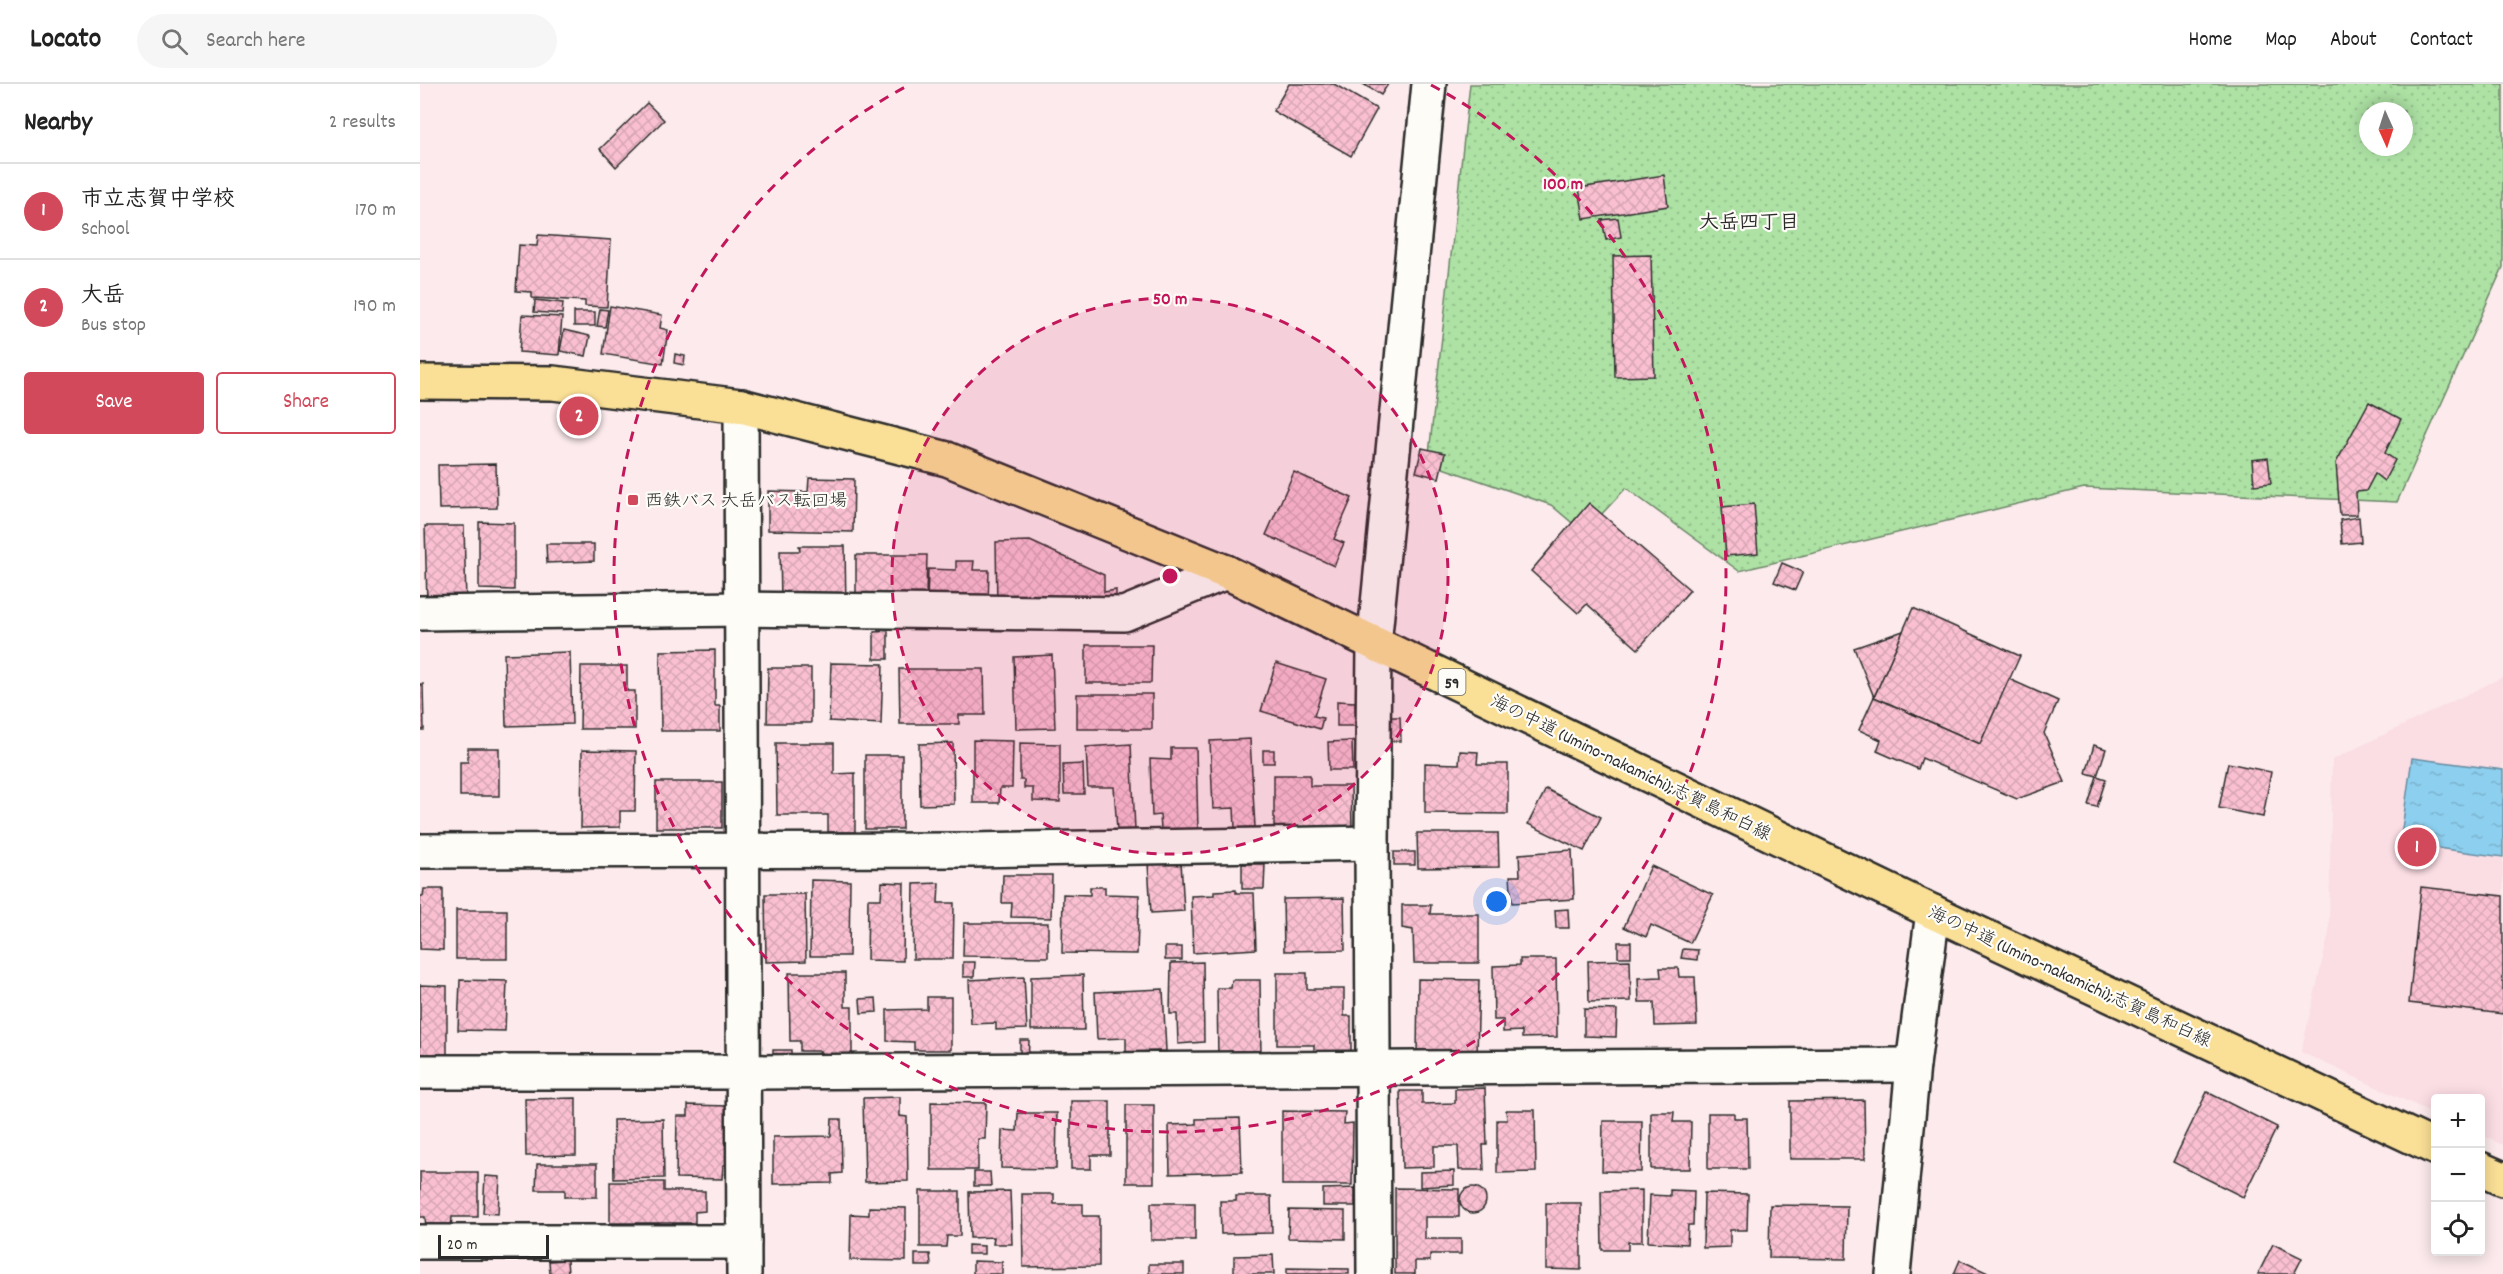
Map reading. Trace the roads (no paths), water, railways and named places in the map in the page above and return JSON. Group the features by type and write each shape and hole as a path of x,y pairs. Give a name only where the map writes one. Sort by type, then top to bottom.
{"main road":[{"name":"海の中道 (Umino-nakamichi);志賀島和白線","path":"420,381 553,383 741,406 947,459 1226,572 1934,912 2431,1146"},
{"path":"2485,1171 2503,1179"}],"street":[{"path":"1374,1274 1372,843 1374,645 1429,84"},
{"path":"420,1242 744,1258 741,406"},
{"path":"420,613 742,609 1124,614 1226,572"},
{"path":"420,851 1372,843"},
{"path":"1885,1274 1893,1274 1913,1065 1934,912"},
{"path":"420,1072 1913,1065"}],"water":[{"path":"2412,758 2503,770 2503,857 2400,843"}],"place":[{"name":"大岳","path":"579,416"},
{"name":"西鉄バス 大岳バス転回場","path":"633,500"},
{"name":"市立志賀中学校","path":"2417,847"}],"district":[{"name":"大岳四丁目","path":"1749,221"}]}
